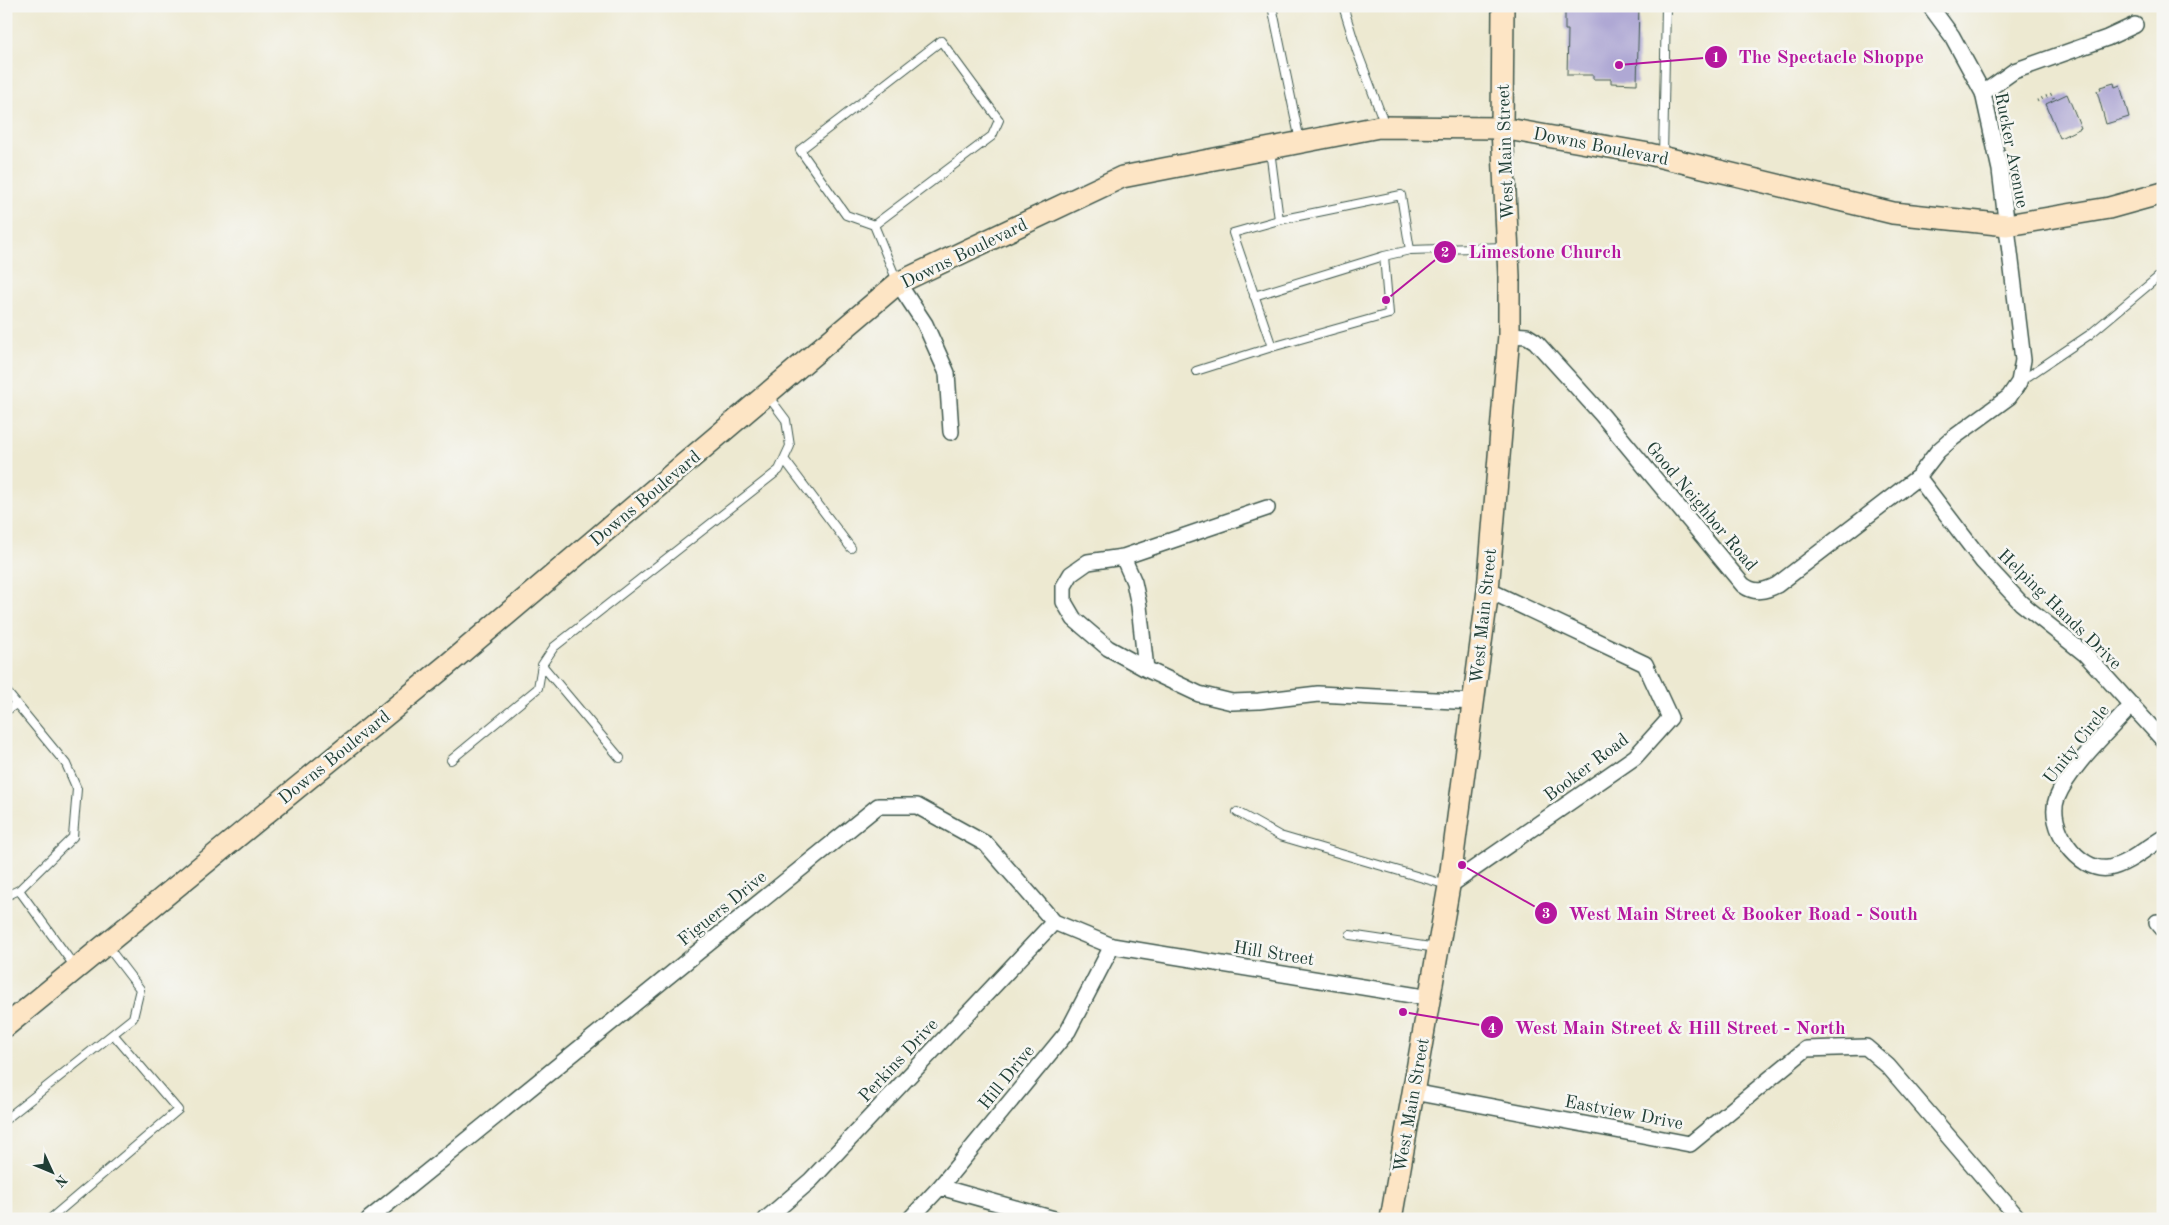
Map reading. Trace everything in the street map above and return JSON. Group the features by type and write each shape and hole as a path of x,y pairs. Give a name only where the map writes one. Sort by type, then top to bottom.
{"street":[{"name":"West Main Street","path":"1391,1219 1449,886 1488,590 1508,335 1508,247 1502,128 1503,6"},
{"name":"Rucker Avenue","path":"1930,6 1952,36 1983,93 2000,170 2007,225"},
{"path":"1983,93 2014,71 2107,38 2135,25"},
{"name":"Downs Boulevard","path":"6,1026 447,665 898,283 1122,177 1386,127 1502,128 1663,158 1893,213 2007,225 2109,208 2163,193"},
{"name":"Good Neighbor Road","path":"1508,335 1527,336 1535,341 1602,415 1743,585 1748,589 1762,591 1777,585 1918,477 1938,451 2009,398 2019,382 2023,360 2007,225"},
{"path":"898,283 925,324 946,373 951,432"},
{"name":"Helping Hands Drive","path":"1918,477 1983,562 2015,596 2085,654 2163,740"},
{"path":"1267,508 1123,557 1088,562 1071,574 1064,586 1064,602 1074,619 1108,648 1146,669 1199,694 1232,702 1259,701 1318,694 1474,702"},
{"path":"1123,557 1134,582 1139,606 1146,669"},
{"name":"Booker Road","path":"1449,886 1635,757 1670,718 1645,664 1488,590"},
{"name":"Unity Circle","path":"2132,705 2087,755 2063,786 2054,809 2056,820 2062,836 2071,849 2091,866 2108,868 2122,863 2163,838"},
{"name":"Figuers Drive","path":"370,1219 878,806 917,806 986,844 1054,922 1112,946"},
{"name":"Perkins Drive","path":"766,1219 811,1180 1054,922"},
{"name":"Hill Street","path":"1112,946 1430,998"},
{"name":"Hill Drive","path":"910,1219 940,1187 1068,1031 1112,946"},
{"name":"Eastview Drive","path":"1412,1092 1690,1144 1806,1049 1866,1047 1888,1066 2019,1219"},
{"path":"940,1187 1054,1219"}],"lane":[{"path":"1272,6 1300,142"},
{"path":"1343,6 1357,51 1386,127"},
{"path":"1663,158 1666,6"},
{"path":"874,225 992,136 999,120 941,41 800,150 846,215 874,225 898,283"},
{"path":"1270,148 1279,220"},
{"path":"1272,347 1233,233 1279,220 1401,195 1410,250"},
{"path":"1254,296 1384,256 1410,250 1508,247"},
{"path":"1196,371 1272,347 1390,314 1384,256"},
{"name":"Good Neighbor Road","path":"2019,382 2089,335 2163,273"},
{"path":"451,760 538,688 542,665 554,647 779,470 790,446 786,420 767,395"},
{"path":"784,459 851,548"},
{"path":"542,665 620,758"},
{"path":"6,691 66,764 77,789 73,837 18,890 6,896"},
{"path":"6,712 16,704"},
{"path":"1237,812 1280,836 1449,886"},
{"path":"18,890 76,969"},
{"path":"1350,935 1438,948"},
{"path":"6,1119 134,1018 140,989 106,945"},
{"path":"50,1219 178,1110 113,1034"}],"path":[{"path":"2037,101 2052,94 2054,99"}],"building":[{"path":"1565,6 1639,6 1637,84 1611,83 1611,79 1593,79 1593,75 1567,75 1568,30 1565,30"},
{"path":"2114,83 2115,87 2120,85 2129,117 2106,124 2097,91 2101,90 2100,87"},
{"path":"2067,94 2081,128 2060,138 2046,104"}],"place":[{"name":"The Spectacle Shoppe","path":"1619,65"},
{"name":"Limestone Church","path":"1386,300"},
{"name":"West Main Street & Booker Road - South","path":"1462,865"},
{"name":"West Main Street & Hill Street - North","path":"1403,1012"}]}
